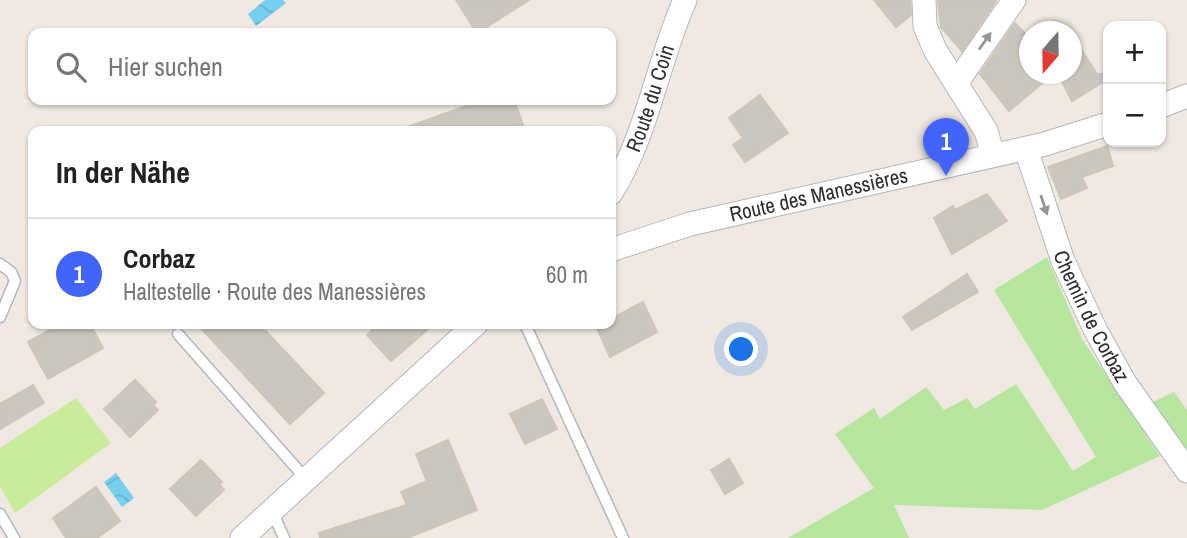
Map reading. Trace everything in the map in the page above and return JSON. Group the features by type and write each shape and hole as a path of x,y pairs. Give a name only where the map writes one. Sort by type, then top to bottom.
{"street":[{"name":"Route du Coin","path":"616,185 625,171 642,127 685,0"},
{"path":"924,0 925,26 935,50 986,131 993,155"},
{"path":"957,82 1014,0"},
{"path":"1166,104 1187,96"},
{"name":"Route des Manessières","path":"616,248 690,224 1026,149 1103,126"},
{"name":"Chemin de Corbaz","path":"1026,149 1063,261 1096,331 1125,383 1187,471"},
{"path":"242,538 471,329"}],"lane":[{"path":"0,264 11,272 15,281 0,317"},
{"path":"527,329 623,538"},
{"path":"177,334 306,479"},
{"path":"272,511 284,538"},
{"path":"0,514 14,538"}],"green space":[{"path":"1047,257 1082,339 1160,456 1042,510 894,505 909,538 788,538 874,488 835,434 874,408 880,419 926,387 944,410 967,398 975,409 1016,384 1073,471 1096,457 994,290"},
{"path":"1174,392 1187,410 1187,453 1151,403"},
{"path":"76,398 111,443 15,513 0,486 0,448"}],"water":[{"path":"265,0 283,0 286,3 256,26 248,14"},
{"path":"116,473 134,498 122,507 104,482"}],"building":[{"path":"456,0 529,0 485,28 474,28"},
{"path":"874,0 910,0 911,15 896,27"},
{"path":"938,0 996,1 962,51 941,27"},
{"path":"1015,23 1019,27 1019,84 1041,84 1009,111 980,74"},
{"path":"1082,51 1097,74 1103,74 1103,82 1072,101 1063,84 1082,84"},
{"path":"760,95 788,133 745,162 733,145 743,138 729,118"},
{"path":"469,105 516,105 524,126 410,126"},
{"path":"1104,147 1107,147 1113,166 1082,177 1087,188 1061,199 1048,167"},
{"path":"987,194 1007,221 952,254 934,218 953,206 955,210"},
{"path":"967,274 978,292 912,330 903,317"},
{"path":"643,302 657,332 610,357 597,329 616,329 616,316"},
{"path":"52,329 93,329 103,348 48,379 28,342"},
{"path":"202,329 264,329 324,393 290,424"},
{"path":"374,329 428,329 391,361 367,335"},
{"path":"135,380 156,402 153,405 158,410 130,437 104,409"},
{"path":"33,385 44,403 0,429 0,404"},
{"path":"542,399 557,429 525,444 510,414"},
{"path":"448,440 477,510 407,538 320,538 319,533 407,505 401,492 427,481 416,454"},
{"path":"729,459 743,483 725,494 711,470"},
{"path":"201,460 222,482 219,484 224,490 196,516 170,489"},
{"path":"96,487 120,521 97,538 66,538 53,518"}],"place":[{"name":"Corbaz","path":"946,176"}]}
